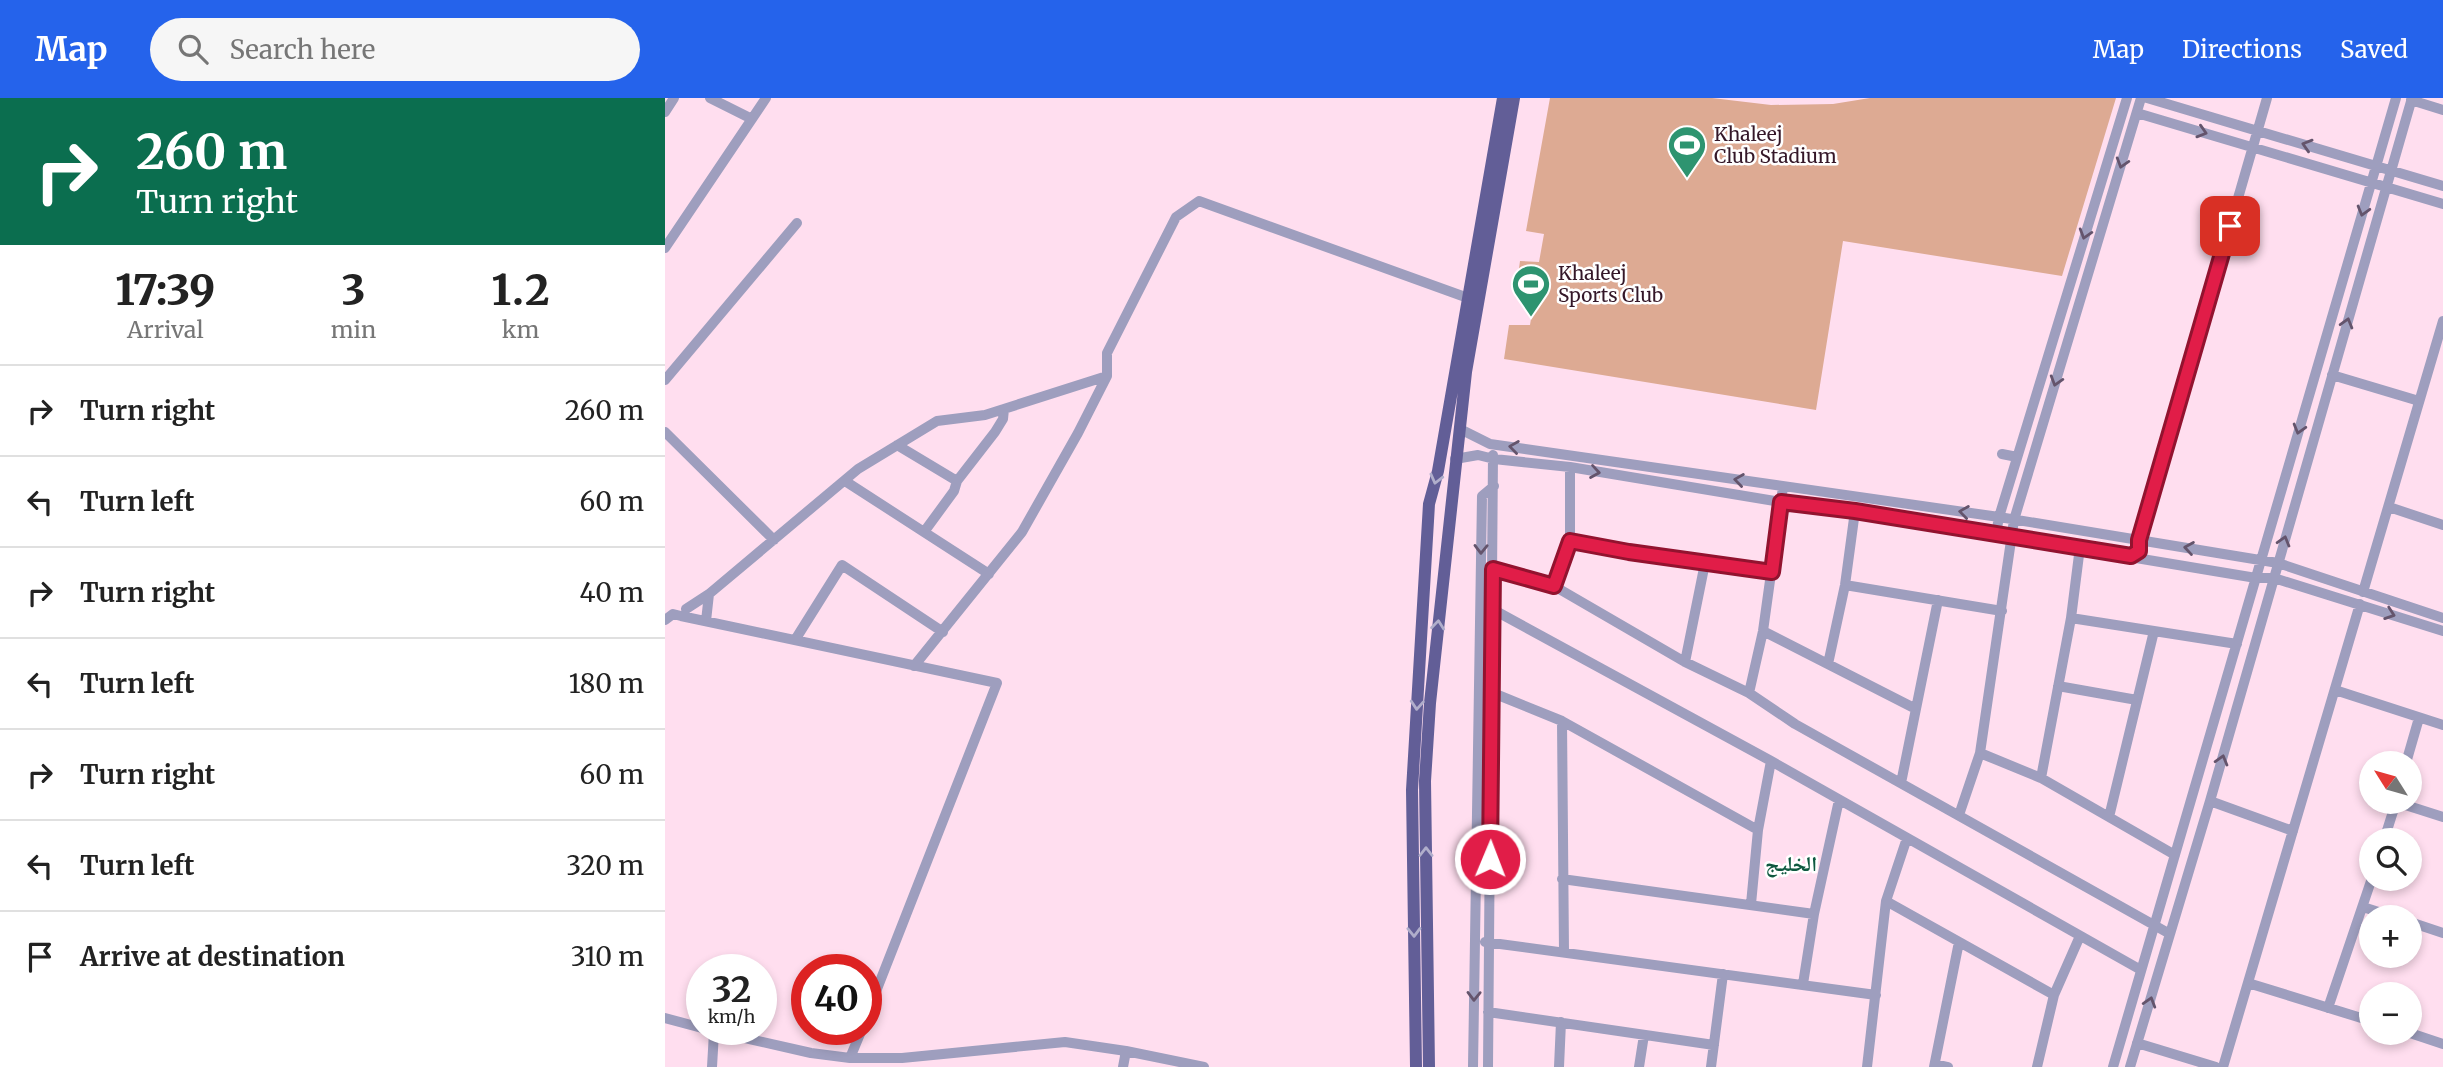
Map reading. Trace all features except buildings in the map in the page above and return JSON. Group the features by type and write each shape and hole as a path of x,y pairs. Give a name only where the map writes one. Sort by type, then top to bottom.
{"main road":[{"path":"1416,1067 1412,790 1429,504 1438,471 1503,98"},
{"path":"1429,1067 1425,781 1430,703 1455,459 1476,306 1514,98"},
{"path":"1510,116 1525,98"}],"street":[{"path":"665,112 674,98"},
{"path":"710,98 752,119"},
{"path":"665,248 766,98"},
{"path":"1996,534 2127,98"},
{"path":"1959,815 1980,753 2014,520 2141,98"},
{"path":"2147,98 2443,186"},
{"path":"2131,556 2139,551 2139,540 2267,98"},
{"path":"2113,1067 2396,98"},
{"path":"2130,1067 2210,802 2409,101 2443,110"},
{"path":"2137,113 2443,204"},
{"path":"914,666 1022,532 1107,376 1107,353 1176,217 1199,201 1468,298"},
{"path":"665,380 797,223"},
{"path":"2364,593 2443,321"},
{"path":"2332,375 2419,401"},
{"path":"686,609 709,594 858,469 937,421 985,415 1107,376"},
{"path":"924,532 954,491 957,481 995,432 1003,419 1004,409"},
{"path":"1460,429 1490,444 1999,517 2278,563 2443,618"},
{"path":"665,432 774,540"},
{"path":"1488,1067 1495,459 1490,444"},
{"path":"897,445 957,481"},
{"path":"2001,454 2017,457"},
{"path":"1455,459 1478,455 1570,467 2080,547 2256,578 2274,578 2443,631"},
{"path":"1554,586 1570,541 1570,467"},
{"path":"845,481 989,574"},
{"path":"1473,1067 1482,496 1494,486"},
{"path":"1749,693 1763,631 1783,486"},
{"path":"2389,507 2443,525"},
{"path":"1828,664 1845,585 1855,511"},
{"path":"1570,541 1772,572"},
{"path":"2041,778 2071,618 2080,547"},
{"path":"1685,662 1705,563"},
{"path":"795,640 842,565 943,632"},
{"path":"1493,569 1554,586 1685,662 1749,693 1795,724 2170,934"},
{"path":"1845,585 2002,611"},
{"path":"706,621 709,594"},
{"path":"1901,783 1938,600"},
{"path":"2223,1067 2360,604"},
{"path":"1492,609 1771,761 2141,970"},
{"path":"665,620 673,614 997,683 882,976"},
{"path":"2071,618 2237,644"},
{"path":"1763,631 1916,709"},
{"path":"2109,817 2154,631"},
{"path":"2058,686 2137,700"},
{"path":"2335,690 2443,725"},
{"path":"1493,693 1562,721 1758,830"},
{"path":"2409,751 2419,718"},
{"path":"1562,721 1564,952"},
{"path":"1980,753 2041,778 2175,855"},
{"path":"1751,904 1758,830 1771,761"},
{"path":"1803,984 1814,914 1839,800"},
{"path":"2210,802 2293,831"},
{"path":"2422,810 2443,817"},
{"path":"1867,1067 1886,901 1907,838"},
{"path":"1562,879 1814,914"},
{"path":"1886,901 2054,995"},
{"path":"2328,1008 2359,919"},
{"path":"2422,926 2443,933"},
{"path":"2037,1067 2054,995 2080,936"},
{"path":"1475,942 1876,995"},
{"path":"1948,1067 1935,1066 1959,942"},
{"path":"1711,1067 1723,974"},
{"path":"2248,983 2359,1017"},
{"path":"1488,1012 1714,1045"},
{"path":"665,1018 686,1024"},
{"path":"1559,1067 1561,1022"},
{"path":"1640,1067 1644,1035"},
{"path":"2422,1037 2443,1044"},
{"path":"775,1045 850,1058 902,1058 1065,1042 1126,1051 1201,1067"},
{"path":"2137,1043 2216,1067"},
{"path":"709,1045 712,1067"},
{"path":"850,1058 855,1045"},
{"path":"1123,1067 1126,1051"}],"shaded area":[{"path":"1550,98 1712,98 1771,105 1833,104 1870,98 2116,98 2062,276 1843,241 1816,410 1504,359 1509,325 1530,325 1534,301 1515,297 1520,261 1539,262 1544,234 1526,231"}],"place":[{"name":"Khaleej Club Stadium","path":"1687,179"},
{"name":"Khaleej Sports Club","path":"1531,318"}],"district":[{"name":"الخليج","path":"1791,863"}],"route":[{"path":"1490,859 1493,569 1554,586 1570,541 1772,572 1781,502 1855,511 2131,556 2139,551 2139,540 2230,226"}]}
